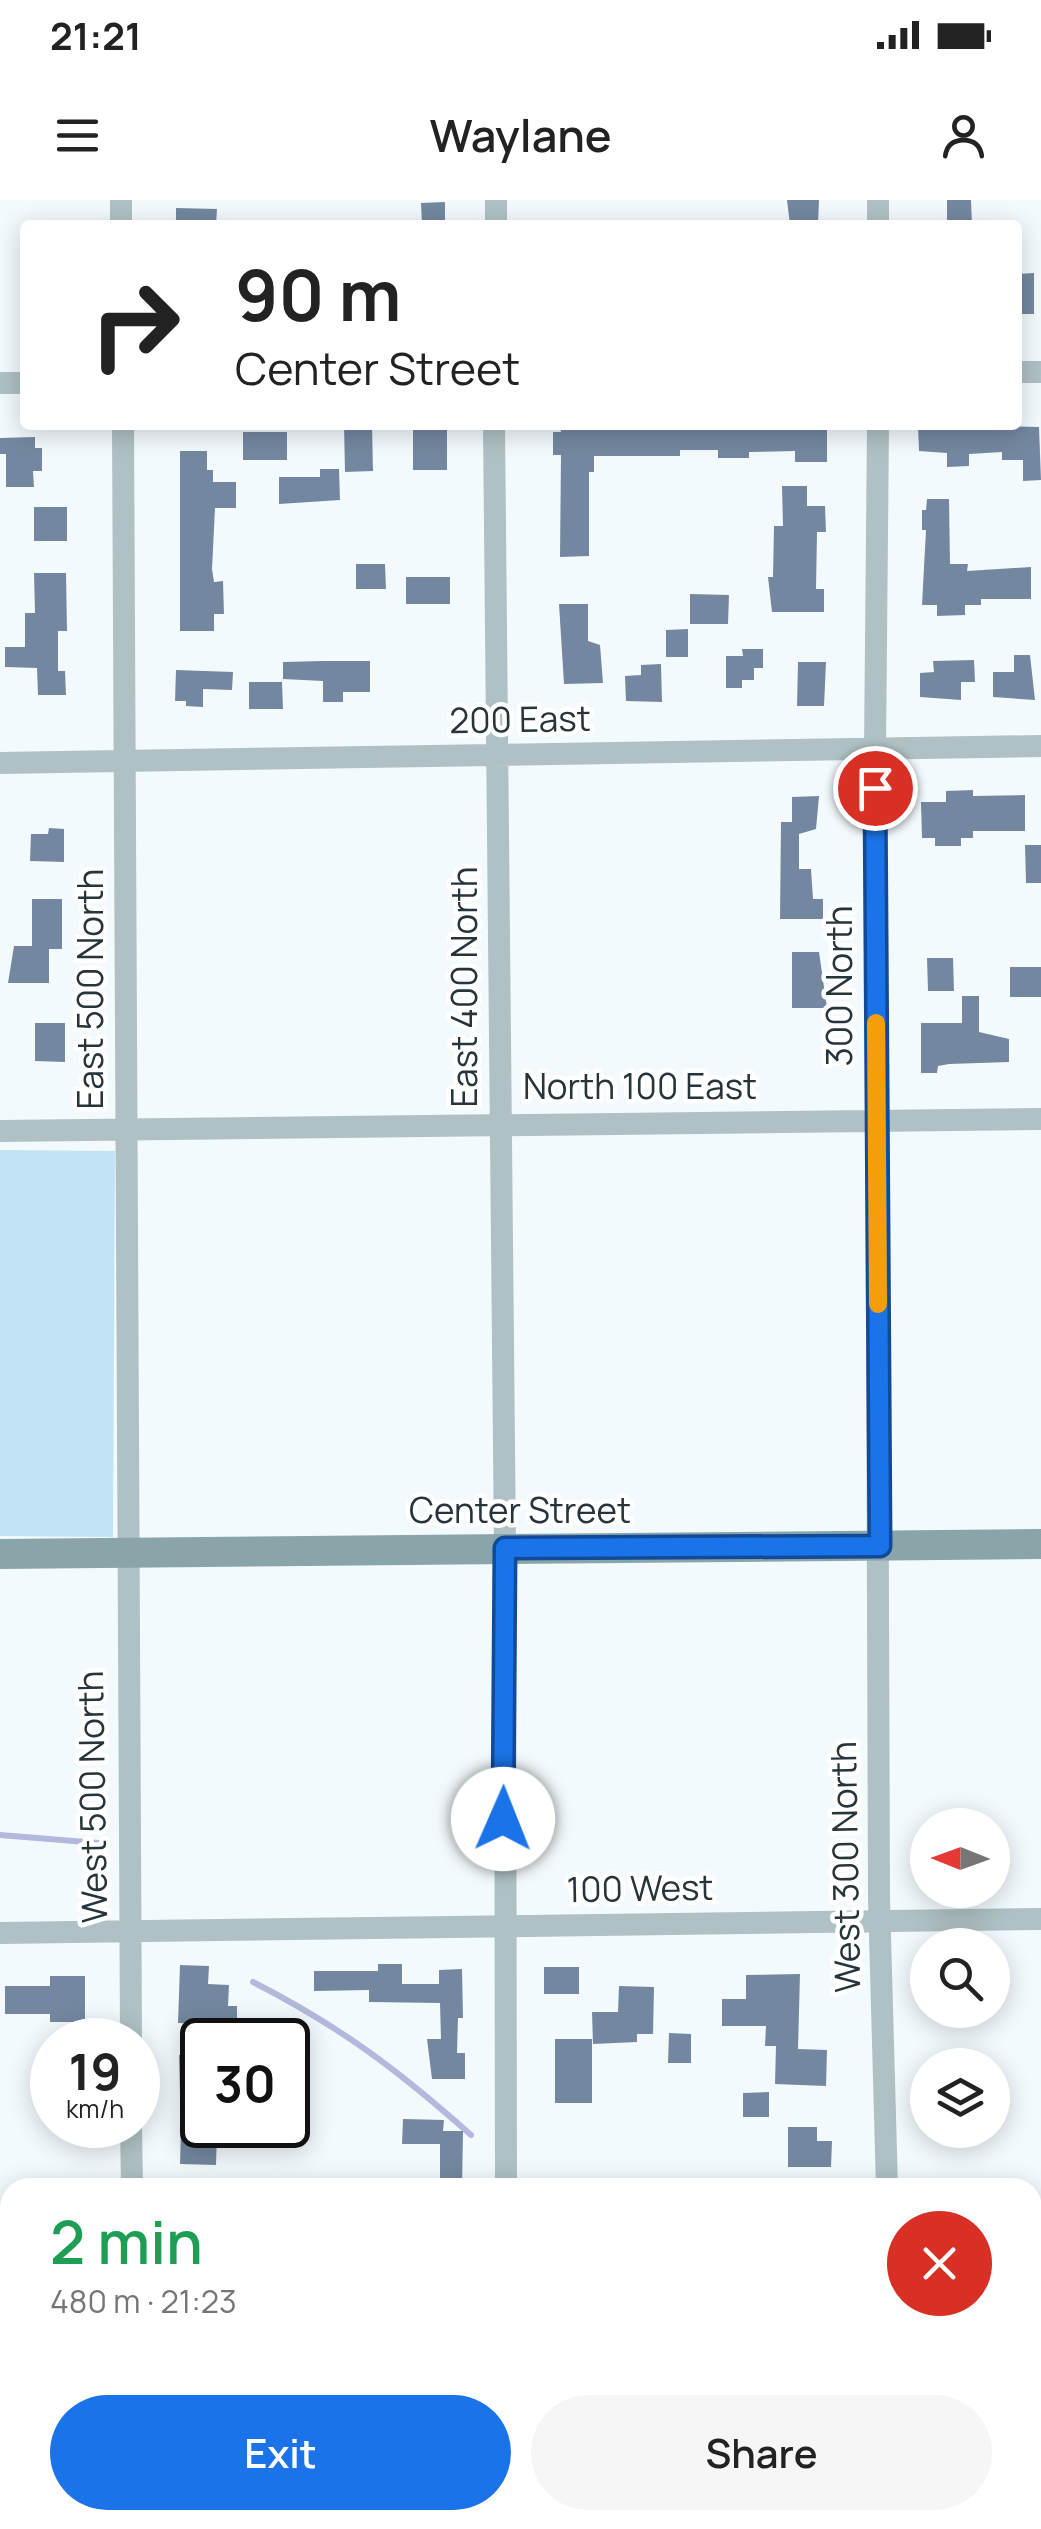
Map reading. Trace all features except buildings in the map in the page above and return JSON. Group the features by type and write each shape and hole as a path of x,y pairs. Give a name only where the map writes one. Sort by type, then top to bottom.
{"street":[{"name":"East 500 North","path":"123,430 125,1552"},
{"name":"East 400 North","path":"494,430 505,1548 502,1926 506,2178"},
{"name":"300 North","path":"878,430 874,750 880,1546"},
{"name":"200 East","path":"0,763 1041,746"},
{"name":"North 100 East","path":"0,1131 1041,1119"},
{"name":"Center Street","path":"0,1554 1041,1544"},
{"name":"West 300 North","path":"880,1546 880,1920 887,2178"},
{"name":"West 500 North","path":"125,1552 130,2018"},
{"name":"100 West","path":"0,1933 1041,1919"},
{"path":"131,2148 132,2178"}],"shaded area":[{"path":"0,1150 115,1151 113,1537 0,1536"}],"waterway":[{"path":"0,1835 98,1843"},
{"path":"253,1982 368,2051 471,2135"}],"slow traffic":[{"path":"876,1023 878,1304"}],"route":[{"path":"503,1819 505,1548 880,1546 875,788"}]}
